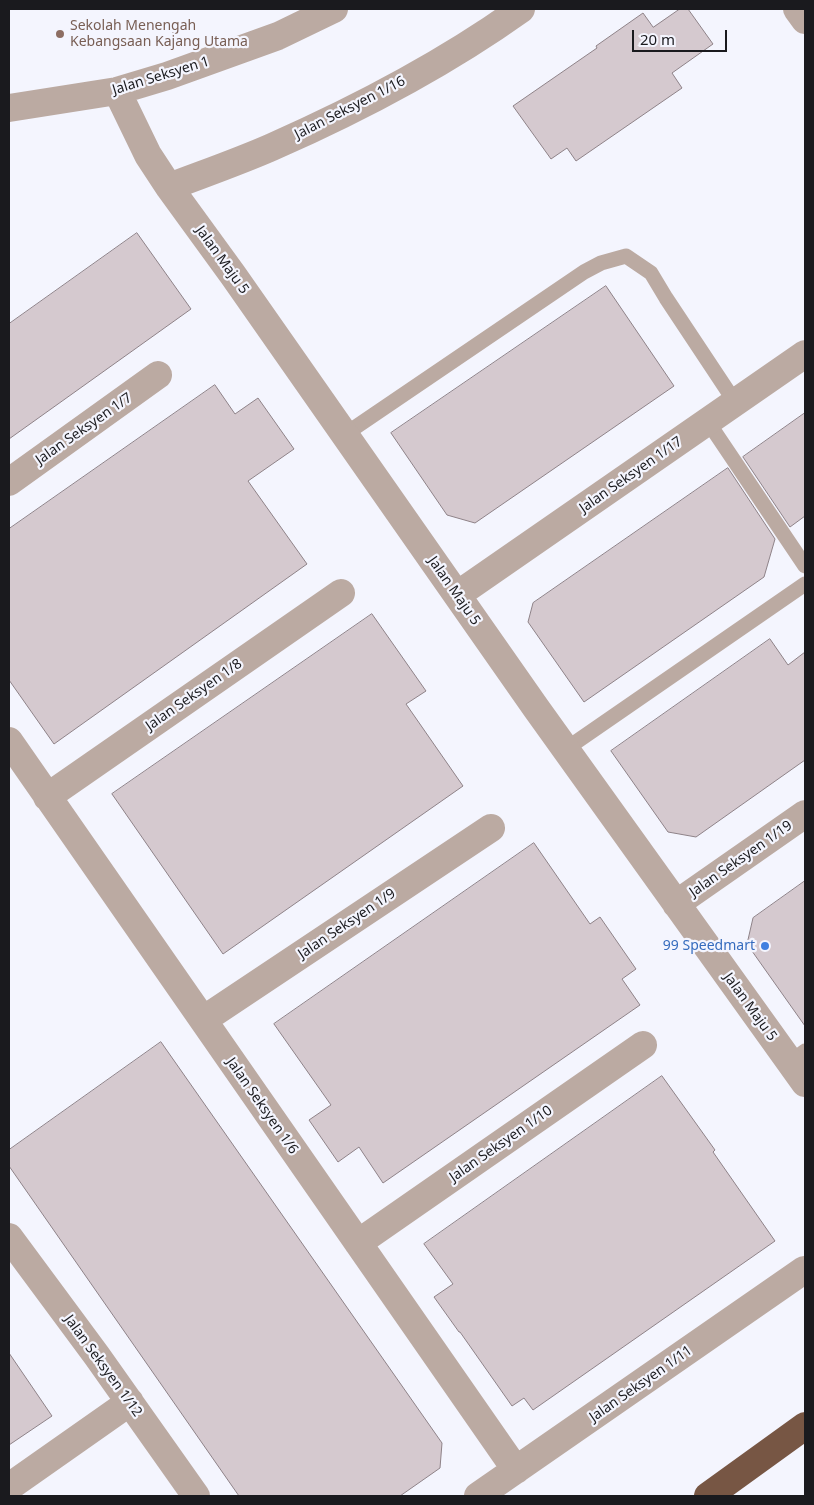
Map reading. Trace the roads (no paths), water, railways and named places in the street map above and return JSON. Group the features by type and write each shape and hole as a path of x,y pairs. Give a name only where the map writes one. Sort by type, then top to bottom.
{"highway":[{"path":"708,1496 805,1426"}],"street":[{"name":"Jalan Seksyen 1","path":"9,108 117,91 167,76 278,36 334,9"},
{"name":"Jalan Seksyen 1/16","path":"169,187 272,147 382,94 487,32 521,9"},
{"path":"797,9 805,20"},
{"name":"Jalan Maju 5","path":"117,91 148,155 169,187 233,274 344,435 676,904 800,1065"},
{"name":"Jalan Seksyen 1/17","path":"457,595 805,354"},
{"name":"Jalan Seksyen 1/7","path":"9,482 158,375"},
{"name":"Jalan Seksyen 1/8","path":"48,797 341,593"},
{"name":"Jalan Seksyen 1/6","path":"9,741 516,1470"},
{"name":"Jalan Seksyen 1/19","path":"676,904 805,814"},
{"name":"Jalan Seksyen 1/9","path":"203,1020 492,828"},
{"name":"Jalan Seksyen 1/10","path":"358,1243 643,1045"},
{"name":"Jalan Seksyen 1/12","path":"9,1238 97,1356 196,1496"},
{"name":"Jalan Seksyen 1/11","path":"478,1496 804,1270"},
{"path":"9,1487 130,1402"}],"lane":[{"path":"344,435 584,272 601,263 626,256 651,273 735,402"},
{"path":"708,422 805,566"},
{"path":"566,749 804,588"}],"place":[{"name":"Sekolah Menengah Kebangsaan Kajang Utama","path":"60,34"},
{"name":"99 Speedmart","path":"765,946"}]}
